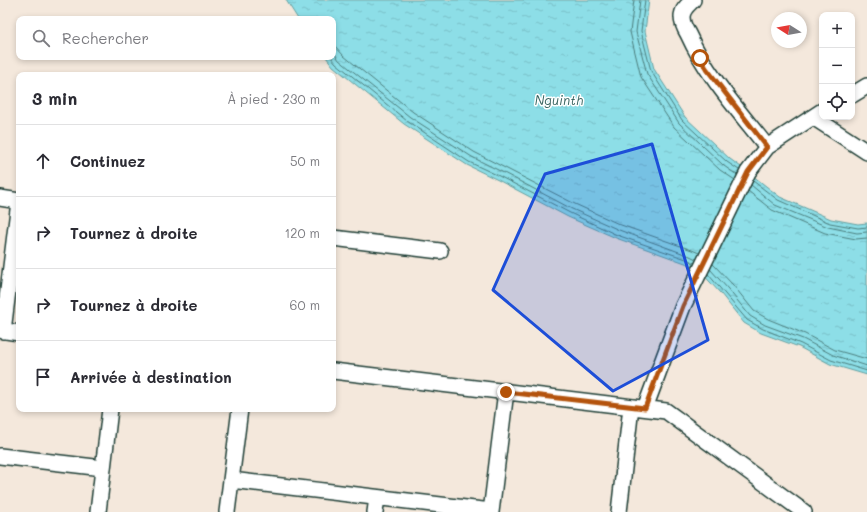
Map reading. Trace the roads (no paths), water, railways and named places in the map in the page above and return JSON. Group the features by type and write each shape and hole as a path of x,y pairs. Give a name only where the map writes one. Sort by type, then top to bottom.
{"street":[{"path":"693,0 683,10 682,16 683,23 694,48 706,68 767,147"},
{"path":"855,92 867,86"},
{"path":"619,512 638,407 683,306 748,172 767,147 818,114 867,152"},
{"path":"0,198 16,201"},
{"path":"16,224 2,330 16,332"},
{"path":"336,238 440,251"},
{"path":"336,371 666,411 784,506 804,512"},
{"path":"231,480 376,505 491,511 506,392"},
{"path":"98,512 110,412"},
{"path":"227,512 240,412"},
{"path":"0,456 103,468"}],"water":[{"name":"Nguinth","path":"286,0 649,0 645,31 654,69 685,117 730,159 780,197 831,219 858,224 867,223 867,375 830,364 799,347 761,333 744,323 700,271 688,264 616,238 568,217 467,165 404,124 333,66 328,60 336,60 336,16 296,16"}]}
